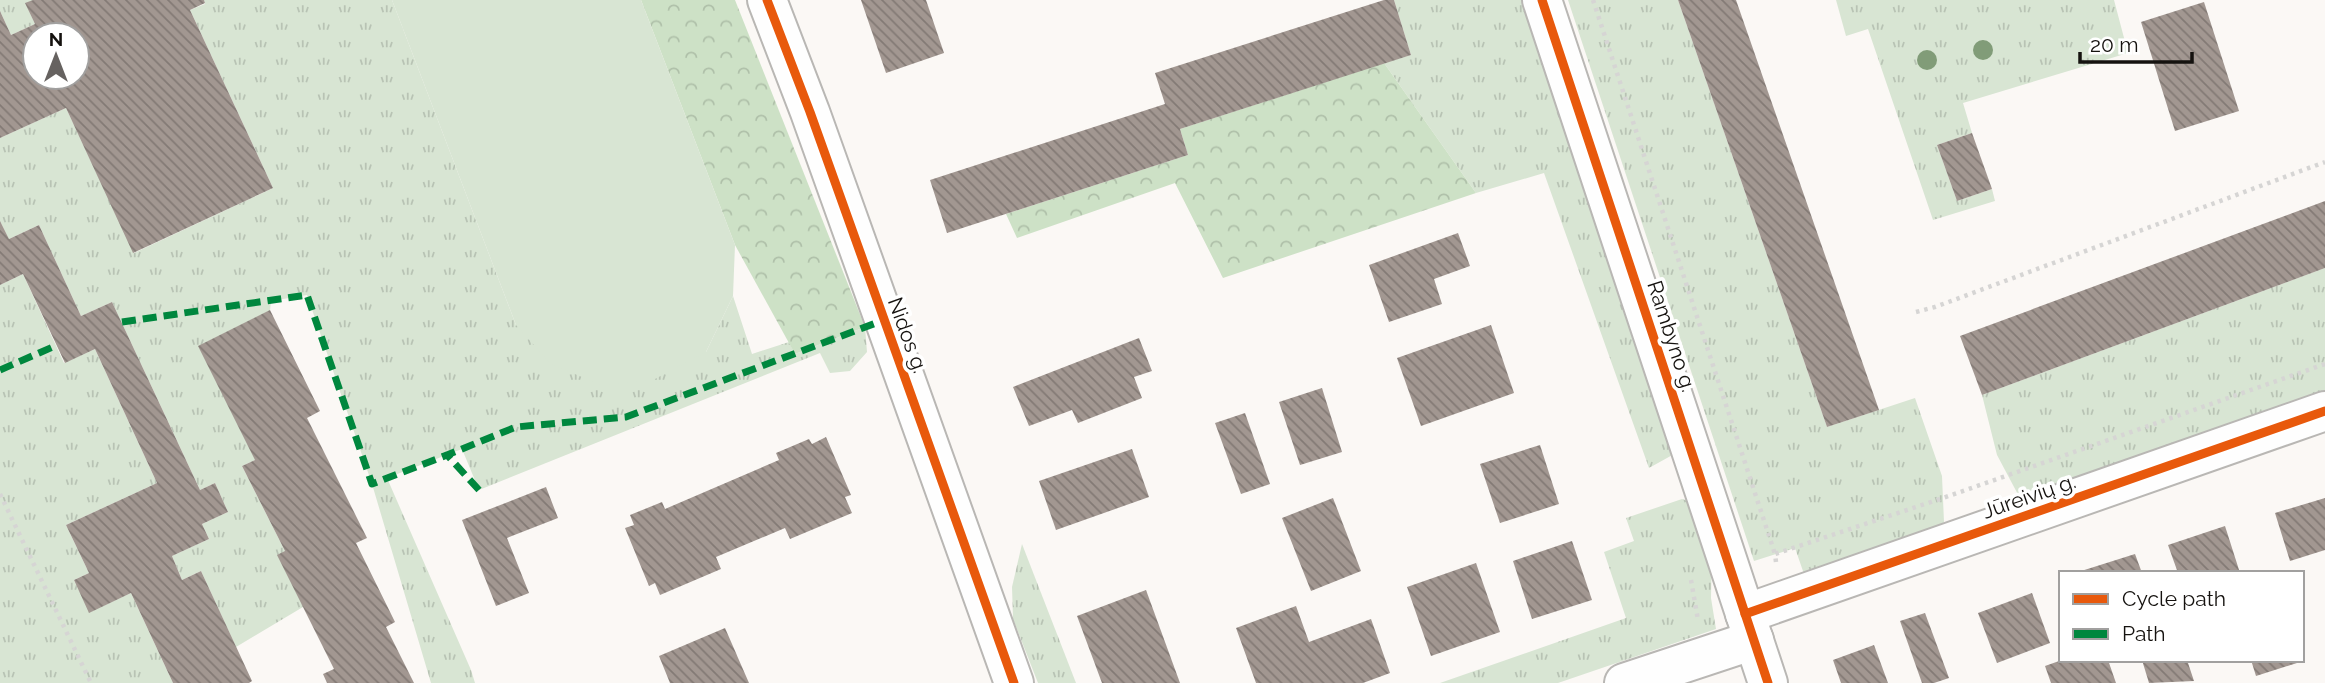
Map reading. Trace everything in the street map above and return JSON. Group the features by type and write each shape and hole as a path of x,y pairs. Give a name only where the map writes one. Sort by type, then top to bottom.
{"street":[{"name":"Nidos g.","path":"767,0 1014,683"},
{"name":"Rambyno g.","path":"1542,0 1768,683"},
{"name":"Jūreivių g.","path":"1624,683 1749,627 2325,411"}],"path":[{"path":"1592,0 1775,554"},
{"path":"1916,312 2325,162"},
{"path":"0,494 91,683"}],"green space":[{"path":"0,0 33,0 26,4 34,21 21,21 21,30 11,35 0,11"},
{"path":"204,0 392,0 516,325 706,352 733,296 752,354 789,342 795,354 865,327 867,352 850,371 830,373 820,353 479,490 462,449 387,478 475,683 431,683 372,484 307,295 271,301 255,460 242,466 285,551 303,607 236,647 201,571 182,580 172,556 209,539 202,524 228,512 215,483 200,490 112,302 81,316 39,225 9,239 0,221 0,138 66,108 134,253 273,188 190,10 205,4"},
{"path":"392,0 641,0 735,245 733,296 706,352 655,379 601,385 551,364 516,325"},
{"path":"641,0 735,0 865,327 795,354 735,245"},
{"path":"1394,0 1526,0 1676,453 1649,468 1544,173 1476,193 1384,63 1411,55"},
{"path":"1568,0 1678,0 1827,427 1915,398 1942,476 1944,522 1936,531 1804,574 1795,548 1754,561"},
{"path":"1836,0 2114,0 2128,53 1963,103 1972,133 1937,145 1957,201 1992,189 1995,201 1933,220 1868,29 1846,36"},
{"path":"1384,63 1476,193 1223,278 1175,183 1017,238 1006,214 1188,155 1180,129"},
{"path":"2325,268 2325,397 2022,502 1997,455 1982,395"},
{"path":"23,274 64,363 95,349 157,483 66,525 89,573 74,580 90,612 131,593 173,683 0,683 0,285"},
{"path":"1682,499 1692,502 1712,551 1711,598 1716,629 1558,683 1440,683 1626,618 1604,552 1634,541 1626,518"},
{"path":"1022,544 1076,683 1038,683 1013,619 1012,587"}],"building":[{"path":"33,0 204,0 205,3 190,10 273,188 133,253 66,108 0,138 0,11 11,35 21,30 21,91 91,91 91,21 34,21 25,3"},
{"path":"861,0 926,0 944,53 886,73"},
{"path":"1384,0 1394,0 1411,55 1180,129 1188,155 947,233 930,180 1165,104 1155,73"},
{"path":"1678,0 1736,0 1879,410 1827,427"},
{"path":"2204,2 2239,111 2175,131 2141,22"},
{"path":"1972,133 1992,189 1957,201 1937,145"},
{"path":"2325,201 2325,268 1982,395 1960,336"},
{"path":"0,221 9,239 39,225 81,316 112,302 200,490 215,483 228,512 202,524 209,539 172,556 182,580 201,571 252,681 249,683 173,683 131,593 89,613 74,580 89,573 66,525 157,483 95,349 65,363 23,274 0,285"},
{"path":"1458,233 1470,266 1434,279 1442,304 1389,322 1369,265"},
{"path":"270,310 320,411 307,418 367,538 356,543 395,622 386,627 414,683 327,683 323,674 334,669 277,555 285,551 242,466 255,460 198,346"},
{"path":"1491,325 1514,393 1421,426 1397,358"},
{"path":"1139,338 1152,371 1134,377 1142,398 1078,423 1072,410 1029,426 1013,387"},
{"path":"1322,388 1342,452 1300,465 1279,402"},
{"path":"1245,413 1270,484 1241,494 1215,423"},
{"path":"826,437 851,495 845,497 852,513 790,539 785,528 716,557 721,569 660,595 655,583 649,586 625,528 634,525 630,515 662,502 665,509 779,460 776,453 809,439 812,444"},
{"path":"1540,445 1559,504 1500,523 1480,464"},
{"path":"1132,449 1149,497 1056,530 1039,481"},
{"path":"546,487 558,518 507,538 529,593 496,606 462,520"},
{"path":"1333,498 1361,571 1311,591 1282,518"},
{"path":"2325,498 2325,550 2290,561 2275,513"},
{"path":"2225,526 2239,571 2177,571 2168,545"},
{"path":"1572,541 1592,600 1532,619 1513,561"},
{"path":"2135,554 2141,571 2081,571"},
{"path":"1476,563 1500,632 1431,656 1407,587"},
{"path":"1146,590 1180,683 1102,683 1077,616"},
{"path":"2032,593 2050,643 1997,663 1978,613"},
{"path":"1296,606 1309,642 1371,619 1390,673 1363,683 1256,683 1236,628"},
{"path":"1925,613 1949,678 1934,683 1922,683 1900,621"},
{"path":"725,628 749,683 670,683 659,656"},
{"path":"1874,645 1888,683 1841,683 1833,660"},
{"path":"2059,661 2109,662 2116,683 2051,683 2045,666"},
{"path":"2143,662 2188,662 2194,681 2149,683"},
{"path":"2252,662 2297,663 2256,676"}],"marked path":[{"path":"122,322 307,295 372,484 447,455"},
{"path":"479,490 447,455 516,427 626,417 884,320"},
{"path":"0,370 55,346"}],"cycle path":[{"path":"767,0 810,112 1014,683"},
{"path":"1542,0 1768,683"},
{"path":"1745,614 2325,411"}]}
